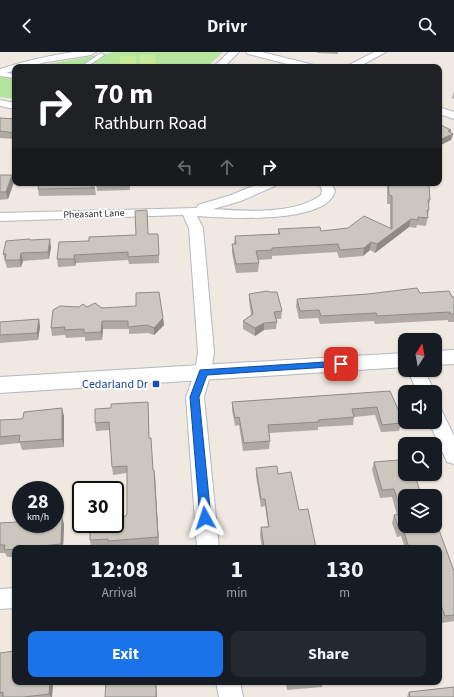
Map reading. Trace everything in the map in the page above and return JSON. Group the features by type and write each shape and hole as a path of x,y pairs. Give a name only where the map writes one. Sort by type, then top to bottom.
{"street":[{"path":"27,64 46,59 91,52"},
{"path":"221,64 234,52"},
{"path":"251,52 299,64"},
{"path":"356,64 381,52"},
{"path":"0,73 12,68"},
{"path":"0,103 12,105"},
{"path":"442,111 454,116"},
{"name":"Pheasant Lane","path":"188,211 236,198 264,186"},
{"name":"Pheasant Lane","path":"0,217 188,211 208,214 263,213 304,210 315,206 326,196 328,190 326,186"},
{"path":"188,211 196,228 206,352 203,372 195,397 208,545"},
{"path":"442,358 454,357"},
{"path":"0,385 398,360"},
{"path":"442,429 454,457"},
{"path":"0,599 12,598"},
{"path":"229,685 231,697"}],"lane":[{"path":"88,64 101,55"},
{"path":"0,73 12,75"}],"green space":[{"path":"115,52 223,52 210,64 48,64"},
{"path":"140,55 155,55 156,64 140,64"},
{"path":"120,56 136,56 136,64 120,64"},
{"path":"12,72 12,99 0,97 0,77"}],"building":[{"path":"0,118 12,119 12,133 0,131"},
{"path":"442,126 451,130 448,131 453,134 442,139"},
{"path":"0,175 12,175 6,192 0,192"},
{"path":"38,186 91,186 95,188 38,189"},
{"path":"388,186 429,186 430,200 428,200 428,218 418,217 418,220 411,219 377,244 371,242 364,248 340,250 338,244 272,248 272,250 256,251 259,263 236,264 232,244 236,244 235,236 280,234 278,229 320,227 321,231 348,228 364,216 392,229 392,196 389,195"},
{"path":"147,210 148,234 158,234 159,255 128,257 128,252 74,255 74,259 57,259 59,242 89,241 89,237 136,235 135,211"},
{"path":"50,239 48,252 21,253 20,260 5,260 6,254 3,254 6,241"},
{"path":"417,288 420,293 449,291 452,297 454,297 454,314 450,314 450,312 377,316 376,313 321,316 319,310 300,311 297,299 368,294"},
{"path":"267,291 277,292 282,311 274,312 277,322 264,323 255,328 243,321 253,314 249,294"},
{"path":"159,292 163,318 154,328 147,325 128,327 128,321 102,321 101,332 84,333 84,329 64,330 65,327 51,328 53,310 60,306 79,307 83,304 87,307 95,303 102,308 136,306 136,293"},
{"path":"39,319 37,333 0,335 0,322"},
{"path":"390,391 398,409 398,423 382,425 377,407 352,409 354,417 318,420 319,422 268,425 270,441 244,443 239,417 235,418 232,402"},
{"path":"148,402 149,438 151,438 154,470 158,537 108,541 108,539 90,540 90,533 124,533 124,516 126,516 127,513 127,466 112,467 109,422 95,423 95,409 111,408 111,404"},
{"path":"62,408 62,439 19,442 20,435 0,437 0,420 21,419 23,418 24,412"},
{"path":"398,460 398,481 417,481 419,489 398,489 398,502 394,489 382,490 374,462"},
{"path":"277,466 278,474 291,472 299,510 308,509 315,545 264,545 261,527 269,527 265,499 261,499 256,468"},
{"path":"398,514 398,526 394,515"},
{"path":"12,522 12,533 61,533 61,544 12,545 12,549 4,550 5,545 0,545 0,523"},
{"path":"404,533 440,533 454,571 454,615 445,616 442,608 442,545 408,545"},
{"path":"12,651 12,685 50,685 49,694 24,697 3,697 3,692 0,693 0,653"},
{"path":"106,685 156,685 156,697 105,697"},
{"path":"454,687 454,697 410,697 409,692"}],"place":[{"name":"Cedarland Dr","path":"156,384"}],"route":[{"path":"205,518 195,397 203,372 341,364"}]}
